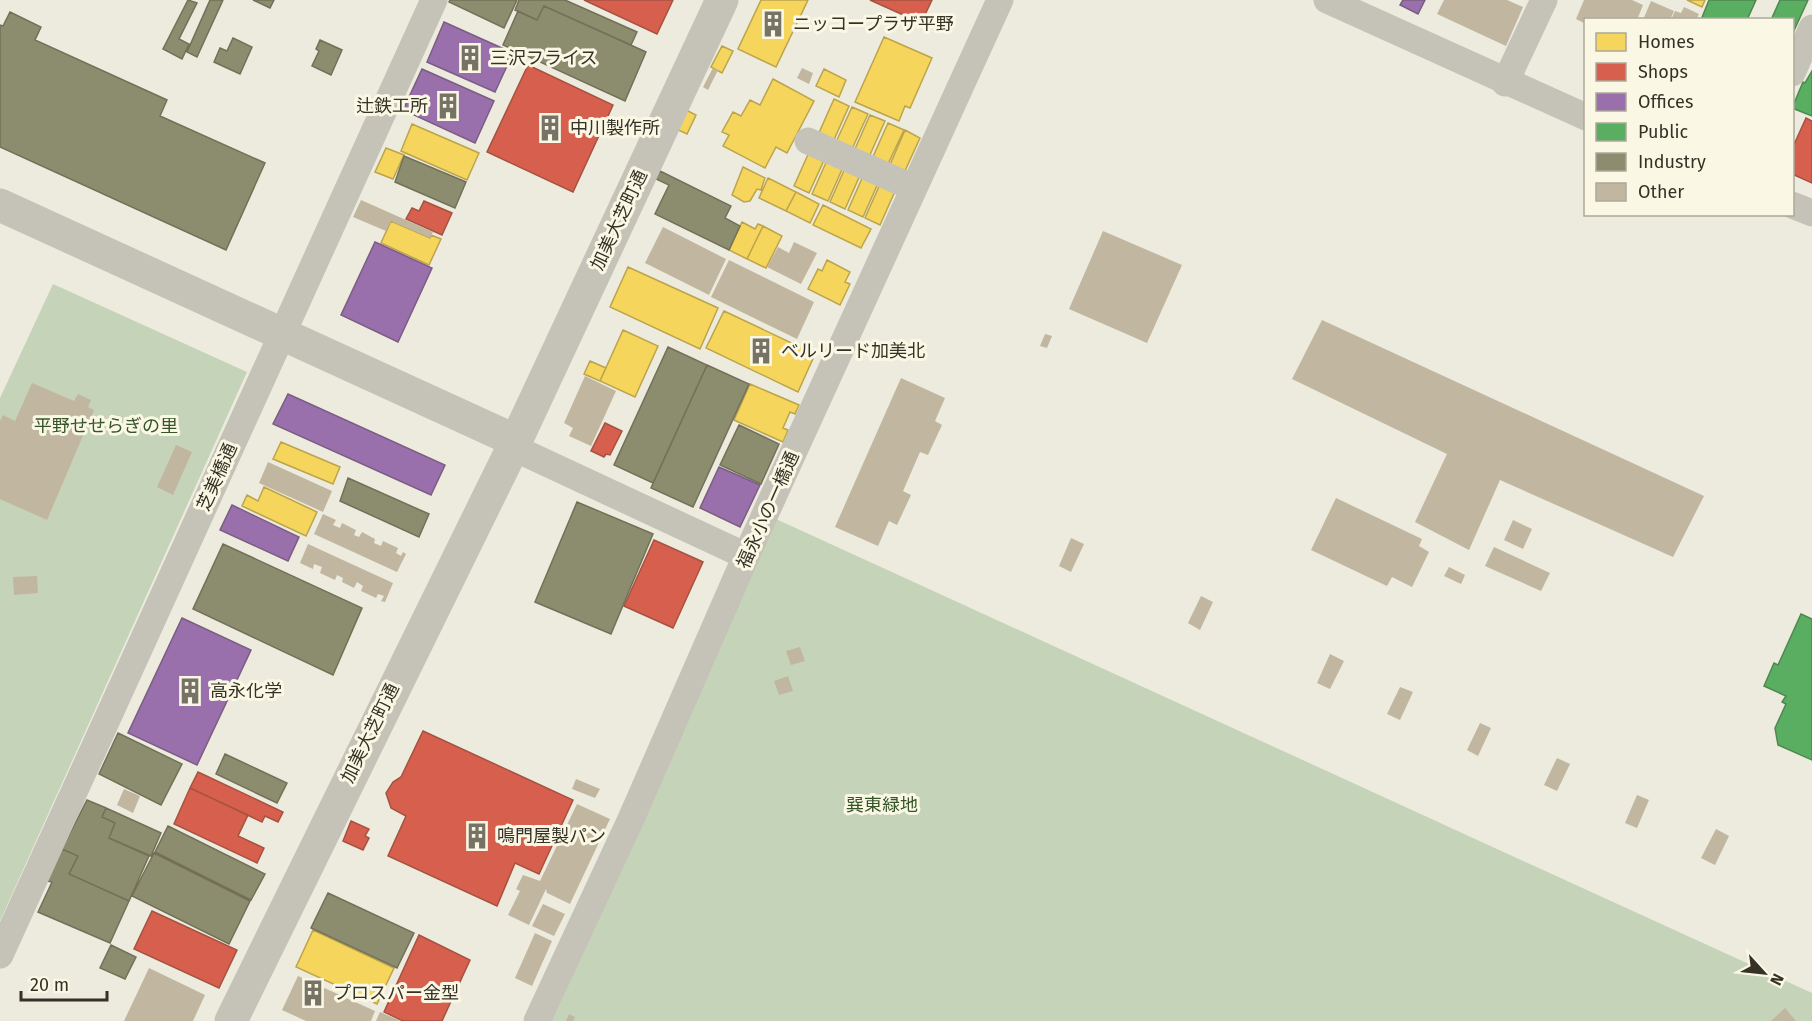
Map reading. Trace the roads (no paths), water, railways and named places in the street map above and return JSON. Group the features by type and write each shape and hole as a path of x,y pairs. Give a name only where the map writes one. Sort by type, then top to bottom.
{"street":[{"name":"芝美橋通","path":"0,955 434,0"},
{"name":"加美大芝町通","path":"231,1021 514,444 723,0"},
{"name":"福永小の一橋通","path":"537,1021 631,819 747,556 1000,0"},
{"path":"1327,0 1506,83 1584,116"},
{"path":"1506,83 1544,0"},
{"path":"1794,68 1812,28"},
{"path":"808,141 914,188"},
{"path":"0,205 282,334 747,556"},
{"path":"1794,206 1812,213"}],"place":[{"name":"ニッコープラザ平野","path":"773,24"},
{"name":"三沢フライス","path":"470,58"},
{"name":"辻鉄工所","path":"448,106"},
{"name":"中川製作所","path":"550,128"},
{"name":"ベルリード加美北","path":"761,351"},
{"name":"高永化学","path":"190,691"},
{"name":"鳴門屋製パン","path":"477,836"},
{"name":"プロスパー金型","path":"313,993"}],"park label":[{"name":"平野せせらぎの里","path":"106,426"},
{"name":"巽東緑地","path":"882,805"}]}
